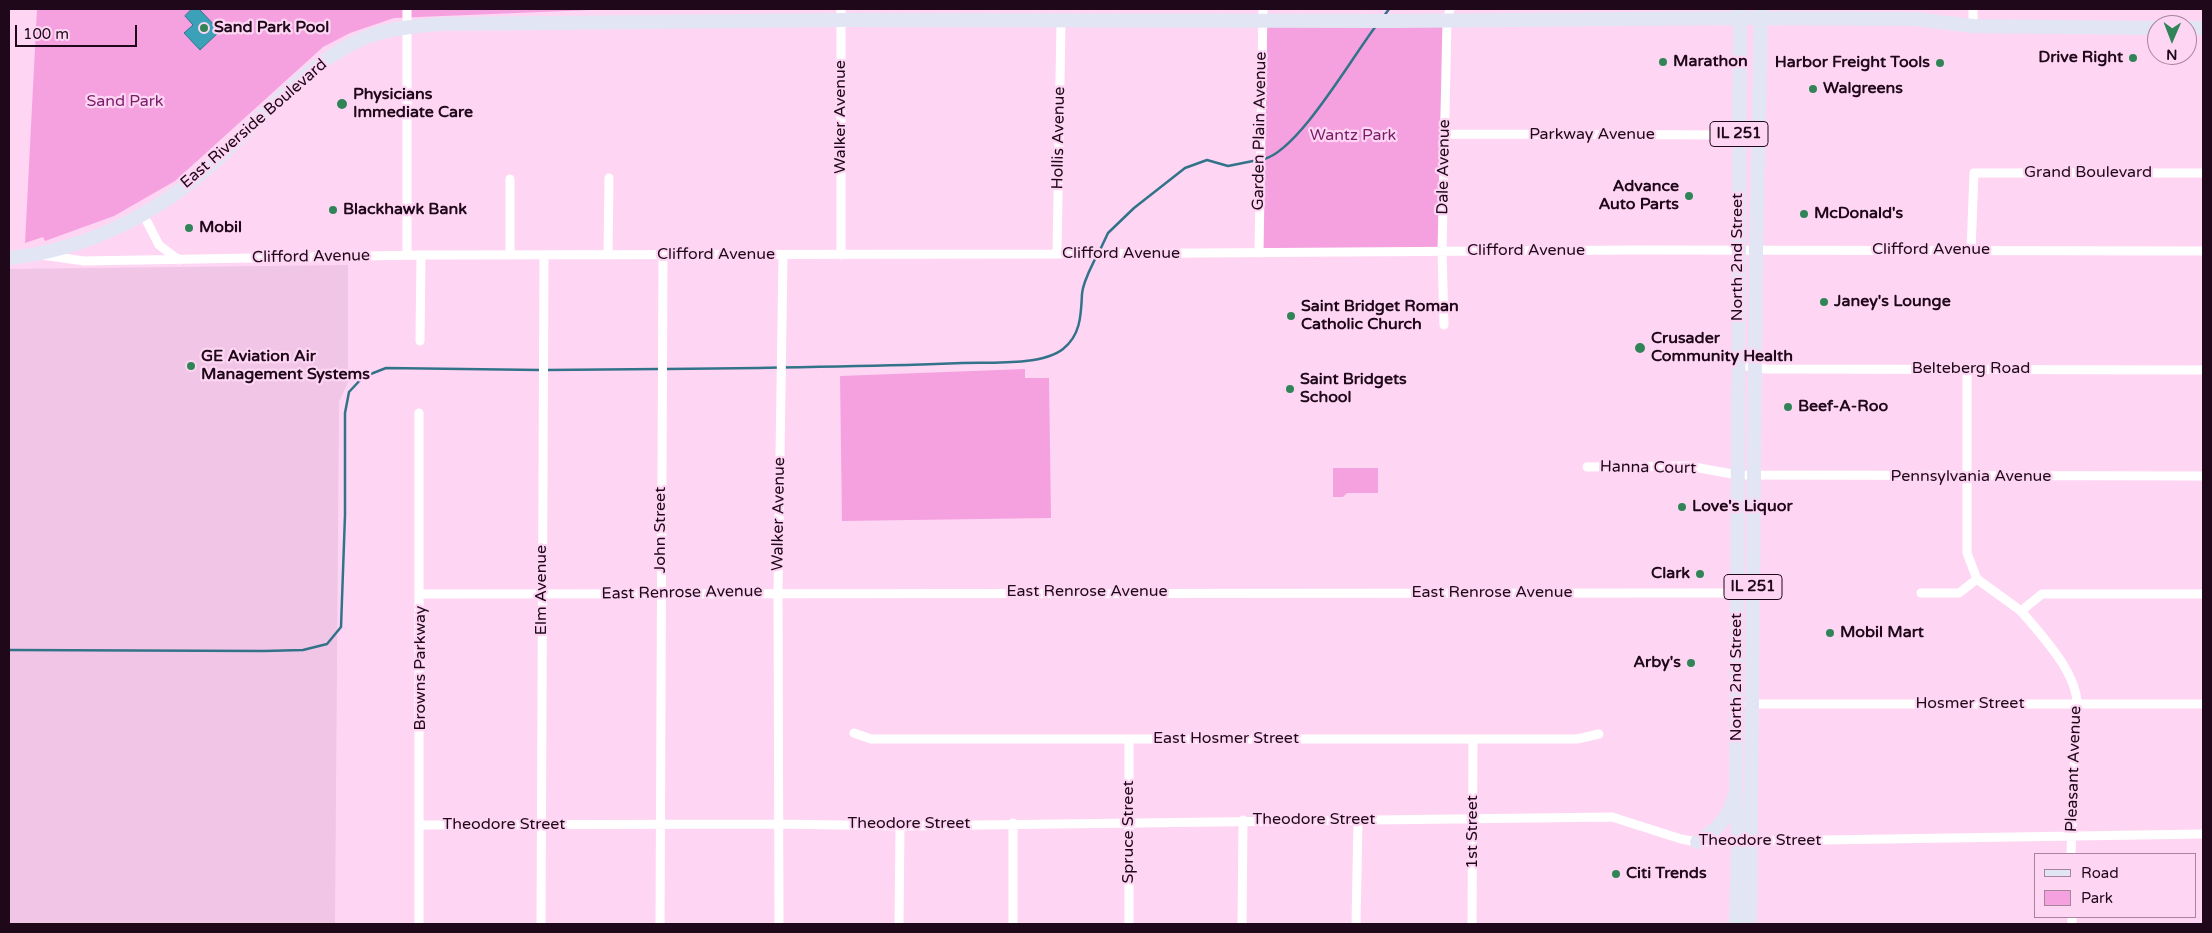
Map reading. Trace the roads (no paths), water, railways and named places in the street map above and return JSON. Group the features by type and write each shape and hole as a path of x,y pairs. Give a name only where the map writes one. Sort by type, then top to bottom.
{"main road":[{"name":"North 2nd Street","path":"1740,13 1736,789 1745,842 1750,924"},
{"name":"East Riverside Boulevard","path":"9,258 39,254 101,234 143,214 173,195 215,162 244,132 327,60 371,36 406,27 439,24 841,15 1061,22 1263,14 1360,21 1395,21 1448,15 1761,13 1914,19 1973,26 2147,28"},
{"name":"North 2nd Street","path":"1736,924 1745,842 1753,704 1756,250 1761,13"},
{"path":"1738,171 1758,172"},
{"path":"1697,842 1717,829 1723,821 1732,805 1736,789"}],"street":[{"path":"407,9 407,255"},
{"path":"1973,9 1973,26"},
{"name":"Garden Plain Avenue","path":"1259,253 1263,14"},
{"name":"Walker Avenue","path":"841,15 841,254"},
{"name":"Dale Avenue","path":"1444,325 1442,251 1448,15"},
{"name":"Hollis Avenue","path":"1057,254 1061,22"},
{"name":"Parkway Avenue","path":"1445,134 1739,135"},
{"name":"Grand Boulevard","path":"1971,250 1974,174 2203,173"},
{"path":"608,178 608,255"},
{"path":"510,179 510,255"},
{"path":"143,214 159,244 180,260"},
{"name":"Clifford Avenue","path":"39,254 84,262 407,255 663,256 1738,250 2203,251"},
{"path":"420,341 421,255"},
{"name":"Elm Avenue","path":"541,924 544,255"},
{"name":"Walker Avenue","path":"779,924 778,592 783,255"},
{"name":"John Street","path":"660,924 663,256"},
{"name":"Belteberg Road","path":"1739,364 1766,370 2203,370"},
{"path":"1921,593 1959,594 1977,579 1967,553 1965,477 1967,369"},
{"name":"Browns Parkway","path":"419,924 420,413"},
{"name":"Hanna Court","path":"1587,467 1688,466 1738,475"},
{"name":"Pennsylvania Avenue","path":"1738,475 1965,477 2203,476"},
{"name":"Pleasant Avenue","path":"1977,579 2021,611 2062,659 2079,704 2076,715 2071,853"},
{"name":"East Renrose Avenue","path":"421,594 778,592 1753,593"},
{"path":"2021,611 2042,594 2203,594"},
{"name":"Hosmer Street","path":"1737,704 2203,704"},
{"name":"East Hosmer Street","path":"854,733 871,739 1129,740 1577,739 1599,734"},
{"name":"1st Street","path":"1472,924 1473,739"},
{"name":"Spruce Street","path":"1129,740 1129,924"},
{"name":"Theodore Street","path":"420,825 779,824 900,826 1128,821 1358,821 1473,817 1612,817 1697,842 2203,834"},
{"path":"1242,820 1242,924"},
{"path":"1356,924 1358,821"},
{"path":"1013,823 1013,924"},
{"path":"899,924 900,826"}],"water":[{"name":"Sand Park Pool","path":"192,9 199,9 220,31 200,50 184,33 193,25 185,16"}],"waterway":[{"path":"1384,16 1389,9"},
{"path":"1264,159 1278,152 1293,139 1324,101 1376,26"},
{"path":"1100,250 1108,233 1134,208 1185,168 1207,160 1228,166 1258,160"},
{"path":"666,369 1000,363 1042,358 1063,349 1077,331 1084,284 1097,255"},
{"path":"9,650 264,651 303,650 327,644 341,627 345,515 345,413 349,392 363,377 386,368 540,370"},
{"path":"546,370 660,369"}],"place":[{"name":"Sand Park Pool","path":"204,28"},
{"name":"Drive Right","path":"2133,58"},
{"name":"Marathon","path":"1663,62"},
{"name":"Harbor Freight Tools","path":"1940,63"},
{"name":"Walgreens","path":"1813,89"},
{"name":"Physicians Immediate Care","path":"342,104"},
{"name":"Advance Auto Parts","path":"1689,196"},
{"name":"Blackhawk Bank","path":"333,210"},
{"name":"McDonald's","path":"1804,214"},
{"name":"Mobil","path":"189,228"},
{"name":"Janey's Lounge","path":"1824,302"},
{"name":"Saint Bridget Roman Catholic Church","path":"1291,316"},
{"name":"Crusader Community Health","path":"1640,348"},
{"name":"GE Aviation Air Management Systems","path":"191,366"},
{"name":"Saint Bridgets School","path":"1290,389"},
{"name":"Beef-A-Roo","path":"1788,407"},
{"name":"Love's Liquor","path":"1682,507"},
{"name":"Clark","path":"1700,574"},
{"name":"Mobil Mart","path":"1830,633"},
{"name":"Arby's","path":"1691,663"},
{"name":"Citi Trends","path":"1616,874"}],"park label":[{"name":"Sand Park","path":"125,102"},
{"name":"Wantz Park","path":"1353,136"}]}
